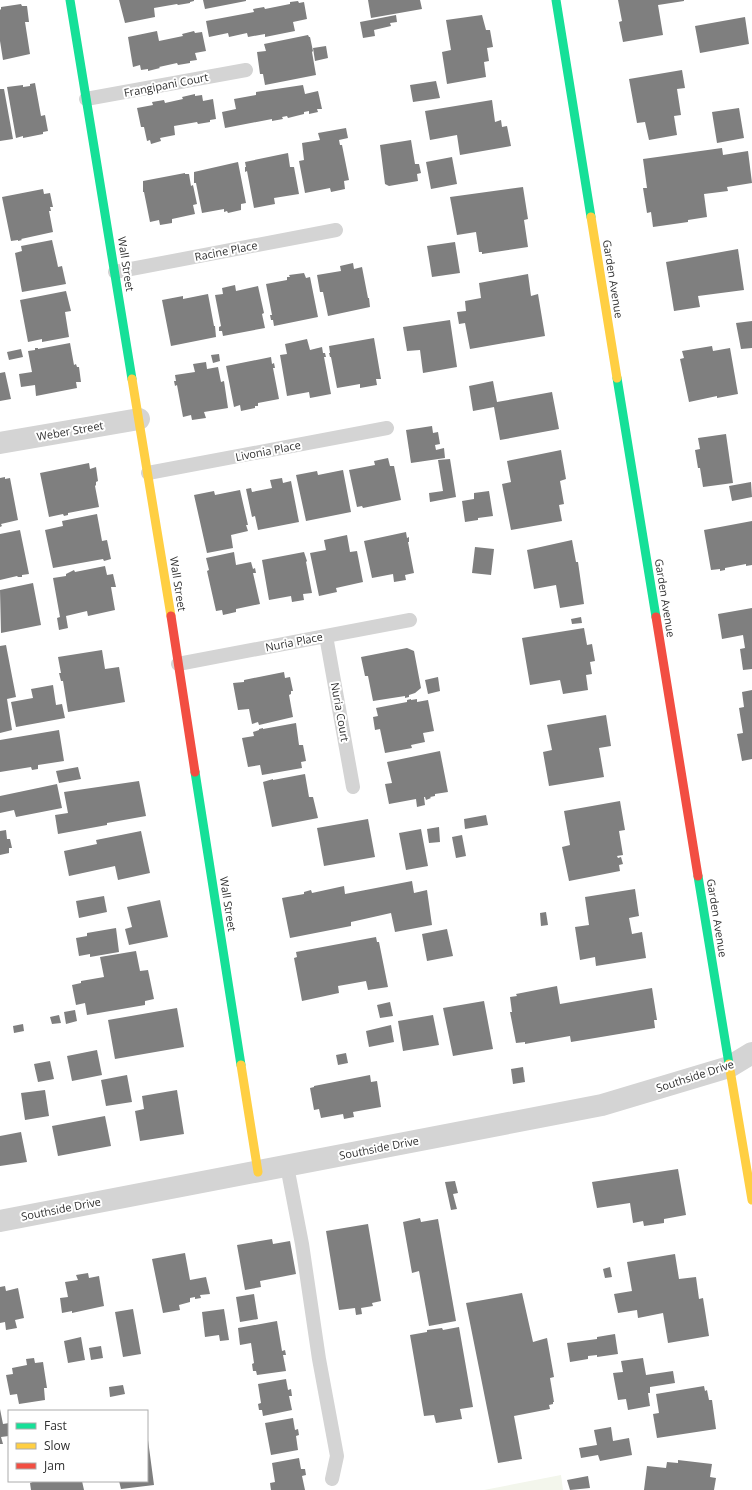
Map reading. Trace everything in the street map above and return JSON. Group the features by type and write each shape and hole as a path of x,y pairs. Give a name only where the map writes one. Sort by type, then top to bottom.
{"street":[{"name":"Wall Street","path":"70,0 148,473 258,1172"},
{"name":"Garden Avenue","path":"556,0 729,1067 752,1200"},
{"name":"Weber Street","path":"0,443 139,418"},
{"name":"Southside Drive","path":"0,1221 602,1105 729,1067 752,1053"}],"lane":[{"name":"Frangipani Court","path":"86,99 246,70"},
{"name":"Racine Place","path":"115,272 336,230"},
{"name":"Livonia Place","path":"148,473 387,428"},
{"name":"Nuria Place","path":"178,664 410,620"},
{"name":"Nuria Court","path":"326,636 353,787"},
{"path":"286,1166 302,1244 319,1359 337,1456 332,1479"}],"shaded area":[{"path":"561,1475 563,1490 484,1490"}],"building":[{"path":"119,0 194,1 190,3 154,8 155,17 125,23"},
{"path":"203,0 246,0 246,1 205,9"},
{"path":"368,0 420,0 422,9 371,18"},
{"path":"618,0 684,1 658,5 663,35 623,42 619,22 622,21"},
{"path":"298,1 299,3 304,2 307,19 293,22 295,31 265,37 265,34 248,37 247,33 229,37 228,33 209,37 206,21 254,12 253,9 264,7 265,9"},
{"path":"21,4 22,6 27,6 29,22 25,22 30,54 3,60 0,41 0,10 1,7"},
{"path":"396,15 397,22 390,23 391,26 374,30 375,36 363,38 360,22"},
{"path":"482,15 486,30 490,30 493,47 487,48 489,61 484,62 486,77 447,84 442,52 451,50 446,20"},
{"path":"745,17 749,44 700,53 695,26"},
{"path":"157,31 159,41 183,36 182,34 194,31 195,33 202,32 206,51 195,53 197,60 190,61 190,63 178,65 177,63 148,71 148,69 141,70 140,65 133,67 128,37"},
{"path":"308,35 310,37 313,51 316,75 265,85 263,74 260,74 257,52 266,51 264,44"},
{"path":"326,46 328,58 315,61 313,48"},
{"path":"682,70 685,88 677,89 681,115 674,116 677,135 649,140 645,122 637,123 629,79"},
{"path":"436,81 440,98 413,102 410,85"},
{"path":"35,83 41,116 45,115 48,131 43,132 43,134 16,138 7,87 23,85 23,87 30,86 30,84"},
{"path":"303,85 305,94 318,91 322,109 317,109 318,112 309,114 309,111 304,112 304,114 288,118 287,116 282,117 283,119 272,121 272,119 225,128 222,112 236,109 234,99 256,95 256,92"},
{"path":"0,89 4,89 13,139 0,141"},
{"path":"195,94 195,96 202,95 203,101 213,99 216,119 210,120 210,122 198,124 197,122 174,126 175,135 160,138 161,141 151,144 150,140 147,141 144,127 141,127 137,108 153,105 152,102 164,100 165,103 183,99 182,97"},
{"path":"492,100 495,122 501,120 502,127 507,126 511,146 460,155 457,135 430,140 425,111"},
{"path":"739,108 744,138 717,143 712,112"},
{"path":"346,128 348,138 339,140 340,145 342,145 349,180 344,181 345,189 331,192 330,188 305,193 299,161 304,160 302,143 320,140 318,133"},
{"path":"411,140 415,164 419,164 421,173 417,174 418,181 389,186 385,184 380,145"},
{"path":"722,148 723,155 748,151 752,183 727,187 728,191 704,194 707,217 688,220 688,222 653,227 651,212 647,213 643,188 647,188 643,159"},
{"path":"288,153 290,167 294,167 299,194 274,198 275,204 254,208 247,171 245,172 245,162"},
{"path":"452,157 457,184 431,189 426,162"},
{"path":"238,162 246,203 241,204 241,210 228,213 227,211 224,212 224,209 202,213 196,183 194,183 194,172"},
{"path":"185,173 189,174 191,186 193,185 197,204 193,205 195,214 172,219 172,223 160,225 159,220 150,222 143,192 143,181"},
{"path":"523,187 528,219 524,220 528,247 482,254 482,252 479,252 476,232 457,235 450,197"},
{"path":"43,189 44,194 50,193 53,207 50,207 51,211 49,211 53,232 18,241 11,241 2,197"},
{"path":"52,240 58,267 62,266 66,284 22,292 15,253 22,251 21,246"},
{"path":"455,242 460,273 432,277 427,246"},
{"path":"738,249 744,290 698,296 700,307 674,311 666,262"},
{"path":"353,263 354,269 362,267 370,307 328,316 323,292 320,292 317,275 341,271 340,266"},
{"path":"304,273 306,278 310,277 318,317 274,326 270,315 272,315 266,284 287,280 287,277 290,277 289,275"},
{"path":"528,274 531,296 538,294 545,336 470,349 465,323 459,324 457,312 466,311 465,301 481,298 479,283"},
{"path":"235,285 236,291 258,286 264,313 262,314 265,328 223,336 222,331 219,331 219,327 221,326 215,295 223,294 222,288"},
{"path":"66,291 71,311 65,312 69,337 42,342 42,339 28,342 20,300"},
{"path":"208,294 216,337 171,346 162,300 183,296 183,299"},
{"path":"450,320 457,367 423,373 420,350 407,351 403,327"},
{"path":"752,321 752,348 741,349 736,323"},
{"path":"374,338 381,379 376,379 377,385 360,388 360,384 337,388 329,353 329,346"},
{"path":"307,339 310,350 322,347 323,353 325,353 326,357 324,357 331,394 310,398 309,392 287,396 280,355 287,354 285,344"},
{"path":"70,343 74,365 76,364 77,367 79,367 81,382 76,382 77,388 36,396 35,385 21,387 19,374 32,372 28,351 35,350 35,348 38,349"},
{"path":"712,346 713,351 730,348 738,394 717,398 717,396 689,402 680,359 684,358 682,351"},
{"path":"21,349 23,357 9,360 7,352"},
{"path":"219,354 220,361 213,363 211,355"},
{"path":"271,357 272,364 274,363 275,368 273,368 279,399 258,403 258,406 255,406 255,408 241,411 240,405 234,407 226,366"},
{"path":"206,362 207,369 218,367 221,382 224,381 228,408 204,412 206,418 192,420 191,415 183,417 177,385 175,386 174,381 176,381 175,375 195,372 193,364"},
{"path":"5,372 11,399 0,401 0,373"},
{"path":"493,381 497,402 552,392 559,429 500,440 494,407 473,411 469,386"},
{"path":"432,426 433,433 438,432 440,444 435,445 436,450 444,448 445,458 411,463 406,430"},
{"path":"726,434 733,483 703,487 695,450 700,449 698,438"},
{"path":"561,450 566,479 560,481 564,504 559,505 562,521 511,530 502,484 511,482 507,461"},
{"path":"388,458 390,466 394,466 401,500 363,508 362,506 357,507 349,470 375,465 374,461"},
{"path":"450,459 456,497 430,502 429,493 443,491 438,460"},
{"path":"89,463 90,469 96,467 98,481 96,482 95,486 99,507 68,513 68,515 64,516 63,514 49,517 40,473"},
{"path":"343,470 351,512 306,521 296,475 317,471 318,475"},
{"path":"5,477 5,479 10,478 18,520 1,524 2,526 0,527 0,478"},
{"path":"282,478 283,483 291,481 299,522 258,530 255,516 252,517 246,489 251,488 252,492 272,488 270,480"},
{"path":"751,482 752,497 732,501 729,486"},
{"path":"240,490 248,531 231,535 233,548 207,553 194,495 214,491 215,495"},
{"path":"489,491 493,516 465,522 462,501 474,499 474,493"},
{"path":"97,514 102,541 107,540 111,559 104,561 103,559 53,568 45,530 63,526 62,521"},
{"path":"752,521 752,565 746,566 746,564 725,568 725,570 720,571 720,569 711,570 704,530"},
{"path":"20,530 29,574 22,575 22,577 17,576 0,580 0,534"},
{"path":"406,532 407,538 409,537 408,542 414,573 405,575 406,580 394,582 393,574 372,578 364,541"},
{"path":"347,535 350,552 357,551 363,582 336,588 337,592 319,596 310,553 326,550 324,540"},
{"path":"572,540 576,562 578,562 584,604 560,608 556,585 534,589 527,550"},
{"path":"475,547 494,549 491,575 472,573"},
{"path":"234,552 236,565 251,562 253,569 255,568 256,573 253,573 260,604 236,609 236,612 223,615 222,610 216,611 207,571 209,570 206,558"},
{"path":"304,552 307,561 312,593 303,594 304,600 292,602 291,596 269,600 262,560"},
{"path":"105,566 107,575 113,574 116,587 111,587 115,610 88,616 87,611 66,616 68,628 59,630 57,618 60,617 53,578 66,576 66,574 74,570 75,572"},
{"path":"33,583 41,625 1,633 0,590"},
{"path":"752,608 752,669 743,670 740,649 745,648 743,635 722,639 718,614"},
{"path":"581,617 582,623 572,624 571,619"},
{"path":"584,628 587,645 592,644 595,661 590,662 592,674 586,675 588,690 563,694 560,680 530,685 522,638"},
{"path":"6,645 16,697 7,699 12,730 0,733 0,646"},
{"path":"407,648 414,651 421,688 415,693 409,695 409,697 405,698 405,696 373,701 368,676 365,676 361,657"},
{"path":"102,650 105,669 119,667 125,702 68,712 63,681 61,681 59,673 61,673 58,657"},
{"path":"284,672 285,678 290,677 293,691 291,691 291,694 289,695 293,717 259,725 258,722 252,724 249,709 238,710 233,683 244,682 244,680"},
{"path":"438,677 440,691 428,694 425,680"},
{"path":"53,685 56,705 62,704 65,718 16,727 11,702 33,698 31,689"},
{"path":"752,690 752,759 742,761 737,734 743,733 739,708 744,707 742,692"},
{"path":"417,699 417,702 428,700 434,731 423,733 425,742 411,745 412,748 385,753 380,729 375,730 373,717 378,716 376,708 407,702 407,700"},
{"path":"606,715 611,746 599,748 604,777 549,786 543,752 552,750 547,725"},
{"path":"296,723 299,745 303,745 306,761 301,762 302,768 262,775 260,765 248,767 242,738 254,736 253,732 259,729"},
{"path":"59,730 64,761 38,765 38,769 32,770 31,767 0,772 0,740"},
{"path":"440,751 448,792 435,794 435,796 426,800 424,797 425,805 417,807 416,799 389,804 385,784 392,783 387,762"},
{"path":"78,767 81,779 59,783 56,771"},
{"path":"305,774 309,797 313,797 318,818 272,827 263,782"},
{"path":"139,781 146,816 58,834 55,815 68,813 64,792"},
{"path":"57,784 62,808 16,817 14,810 0,813 0,796"},
{"path":"620,801 625,830 619,831 623,855 617,856 618,858 621,857 623,864 619,865 620,871 569,881 562,847 570,845 564,811"},
{"path":"486,815 488,825 465,829 464,819"},
{"path":"368,819 375,857 324,866 317,828"},
{"path":"439,827 440,842 429,843 427,829"},
{"path":"421,829 428,866 406,870 399,833"},
{"path":"6,830 7,839 10,839 12,848 9,848 9,853 0,855 0,831"},
{"path":"141,831 150,873 118,880 115,866 69,876 64,851 97,844 96,840"},
{"path":"462,835 466,856 456,858 452,837"},
{"path":"412,881 414,893 427,890 432,925 395,932 391,913 351,922 351,926 290,938 282,898 304,894 304,892 311,890 312,893 344,886 345,894"},
{"path":"635,889 639,916 629,918 632,934 642,932 646,958 596,966 595,957 580,960 575,927 589,925 585,897"},
{"path":"104,896 107,912 79,918 76,901"},
{"path":"160,900 168,937 129,945 125,929 132,927 127,907"},
{"path":"546,912 548,925 541,926 540,913"},
{"path":"116,928 119,952 90,957 90,954 79,956 76,938 87,936 87,933"},
{"path":"447,929 453,956 427,961 422,934"},
{"path":"376,937 377,942 379,942 388,987 368,990 366,981 338,986 339,993 302,1001 294,958 297,957 296,952"},
{"path":"136,951 140,971 148,970 154,999 145,1001 145,1005 87,1015 85,1003 76,1005 72,985 81,983 81,981 104,977 100,957"},
{"path":"557,986 560,1004 652,988 657,1020 654,1020 655,1028 571,1042 570,1036 525,1044 525,1042 516,1043 510,1012 512,1012 510,997 517,996 516,994"},
{"path":"484,1001 493,1049 453,1056 443,1008"},
{"path":"390,1002 393,1016 380,1018 377,1005"},
{"path":"177,1008 184,1047 115,1059 108,1020"},
{"path":"75,1010 77,1021 66,1024 64,1012"},
{"path":"59,1015 61,1023 52,1024 50,1017"},
{"path":"433,1015 439,1045 403,1051 398,1021"},
{"path":"23,1024 24,1031 14,1033 13,1026"},
{"path":"391,1025 394,1042 369,1047 366,1031"},
{"path":"97,1050 102,1075 72,1081 67,1056"},
{"path":"346,1053 348,1063 338,1065 336,1055"},
{"path":"50,1061 54,1079 38,1082 34,1064"},
{"path":"523,1067 525,1082 513,1084 511,1069"},
{"path":"127,1075 132,1102 106,1106 101,1080"},
{"path":"370,1075 371,1082 377,1081 381,1107 353,1112 354,1117 344,1119 343,1114 321,1118 319,1109 314,1110 310,1088"},
{"path":"45,1090 49,1116 25,1120 21,1093"},
{"path":"177,1090 184,1134 140,1141 135,1111 144,1109 142,1096"},
{"path":"105,1116 111,1146 58,1156 52,1126"},
{"path":"21,1132 27,1162 0,1166 0,1136"},
{"path":"678,1169 686,1215 664,1219 664,1223 644,1226 643,1221 633,1223 630,1203 597,1208 592,1182"},
{"path":"455,1181 458,1193 453,1194 457,1209 451,1210 445,1182"},
{"path":"420,1218 421,1222 438,1219 456,1321 429,1326 419,1271 412,1273 403,1222"},
{"path":"368,1224 381,1301 372,1303 373,1306 361,1308 362,1314 356,1315 355,1308 339,1310 326,1231"},
{"path":"272,1239 273,1244 290,1241 296,1274 260,1281 261,1287 245,1290 237,1245"},
{"path":"185,1253 190,1280 206,1277 210,1294 200,1295 201,1298 190,1298 190,1302 179,1305 180,1310 163,1313 152,1259"},
{"path":"675,1254 679,1279 696,1277 699,1299 703,1298 709,1336 668,1343 663,1313 638,1318 637,1310 618,1313 614,1294 632,1291 627,1262"},
{"path":"610,1267 612,1277 605,1278 603,1269"},
{"path":"88,1273 89,1278 99,1276 104,1306 72,1313 72,1311 62,1313 60,1298 68,1297 65,1282 78,1280 76,1275"},
{"path":"5,1286 6,1291 18,1288 24,1318 15,1320 17,1328 6,1330 5,1322 0,1323 0,1287"},
{"path":"522,1293 533,1342 547,1338 554,1377 550,1378 554,1402 553,1404 549,1405 550,1409 514,1416 522,1459 498,1463 466,1303"},
{"path":"254,1294 258,1319 240,1322 236,1297"},
{"path":"133,1309 141,1354 123,1357 115,1312"},
{"path":"224,1309 229,1340 220,1341 219,1335 205,1337 202,1312"},
{"path":"277,1321 282,1351 285,1350 286,1355 283,1355 286,1371 257,1375 256,1371 253,1371 252,1364 254,1363 251,1343 240,1345 238,1328"},
{"path":"459,1327 473,1407 460,1409 462,1419 436,1423 434,1415 424,1416 410,1335 427,1332 427,1330 442,1328 443,1330"},
{"path":"615,1334 618,1354 597,1357 597,1355 588,1356 588,1359 570,1362 567,1343 597,1339 597,1337"},
{"path":"81,1337 85,1360 68,1363 64,1341"},
{"path":"101,1346 103,1358 91,1360 89,1348"},
{"path":"34,1358 35,1363 43,1362 47,1388 44,1388 45,1400 19,1404 17,1394 10,1395 6,1375 13,1374 12,1368 27,1365 26,1359"},
{"path":"643,1358 646,1375 673,1371 675,1383 650,1387 650,1393 648,1393 650,1406 628,1410 626,1399 618,1400 613,1373 623,1372 621,1361"},
{"path":"286,1379 288,1390 291,1389 292,1396 289,1396 292,1410 263,1416 262,1410 259,1410 258,1404 261,1403 258,1384"},
{"path":"123,1385 125,1394 110,1397 109,1387"},
{"path":"704,1386 705,1391 707,1390 709,1400 712,1400 716,1429 657,1438 653,1414 659,1413 656,1394"},
{"path":"0,1409 3,1424 8,1423 8,1436 1,1437 3,1444 0,1444"},
{"path":"293,1418 295,1430 298,1429 299,1435 296,1436 298,1450 271,1455 265,1423"},
{"path":"611,1427 613,1441 629,1438 632,1455 600,1461 598,1455 581,1458 579,1448 597,1445 594,1430"},
{"path":"148,1440 154,1485 121,1489 119,1482 148,1482"},
{"path":"299,1458 301,1469 305,1469 306,1475 302,1476 305,1490 271,1490 270,1483 275,1482 272,1463"},
{"path":"678,1460 712,1464 710,1477 716,1478 714,1490 644,1490 647,1466 666,1468 667,1462 678,1463"},
{"path":"588,1476 590,1488 570,1490 567,1480"},
{"path":"82,1482 84,1490 31,1490 30,1483"}],"traffic: fast":[{"path":"70,0 132,379"},
{"path":"556,0 591,217"},
{"path":"617,378 656,617"},
{"path":"195,772 241,1065"},
{"path":"698,876 729,1064"}],"traffic: slow":[{"path":"591,217 617,378"},
{"path":"132,379 171,616"},
{"path":"729,1064 752,1200"},
{"path":"241,1065 258,1172"}],"traffic: jam":[{"path":"171,616 195,772"},
{"path":"656,617 698,876"}]}
